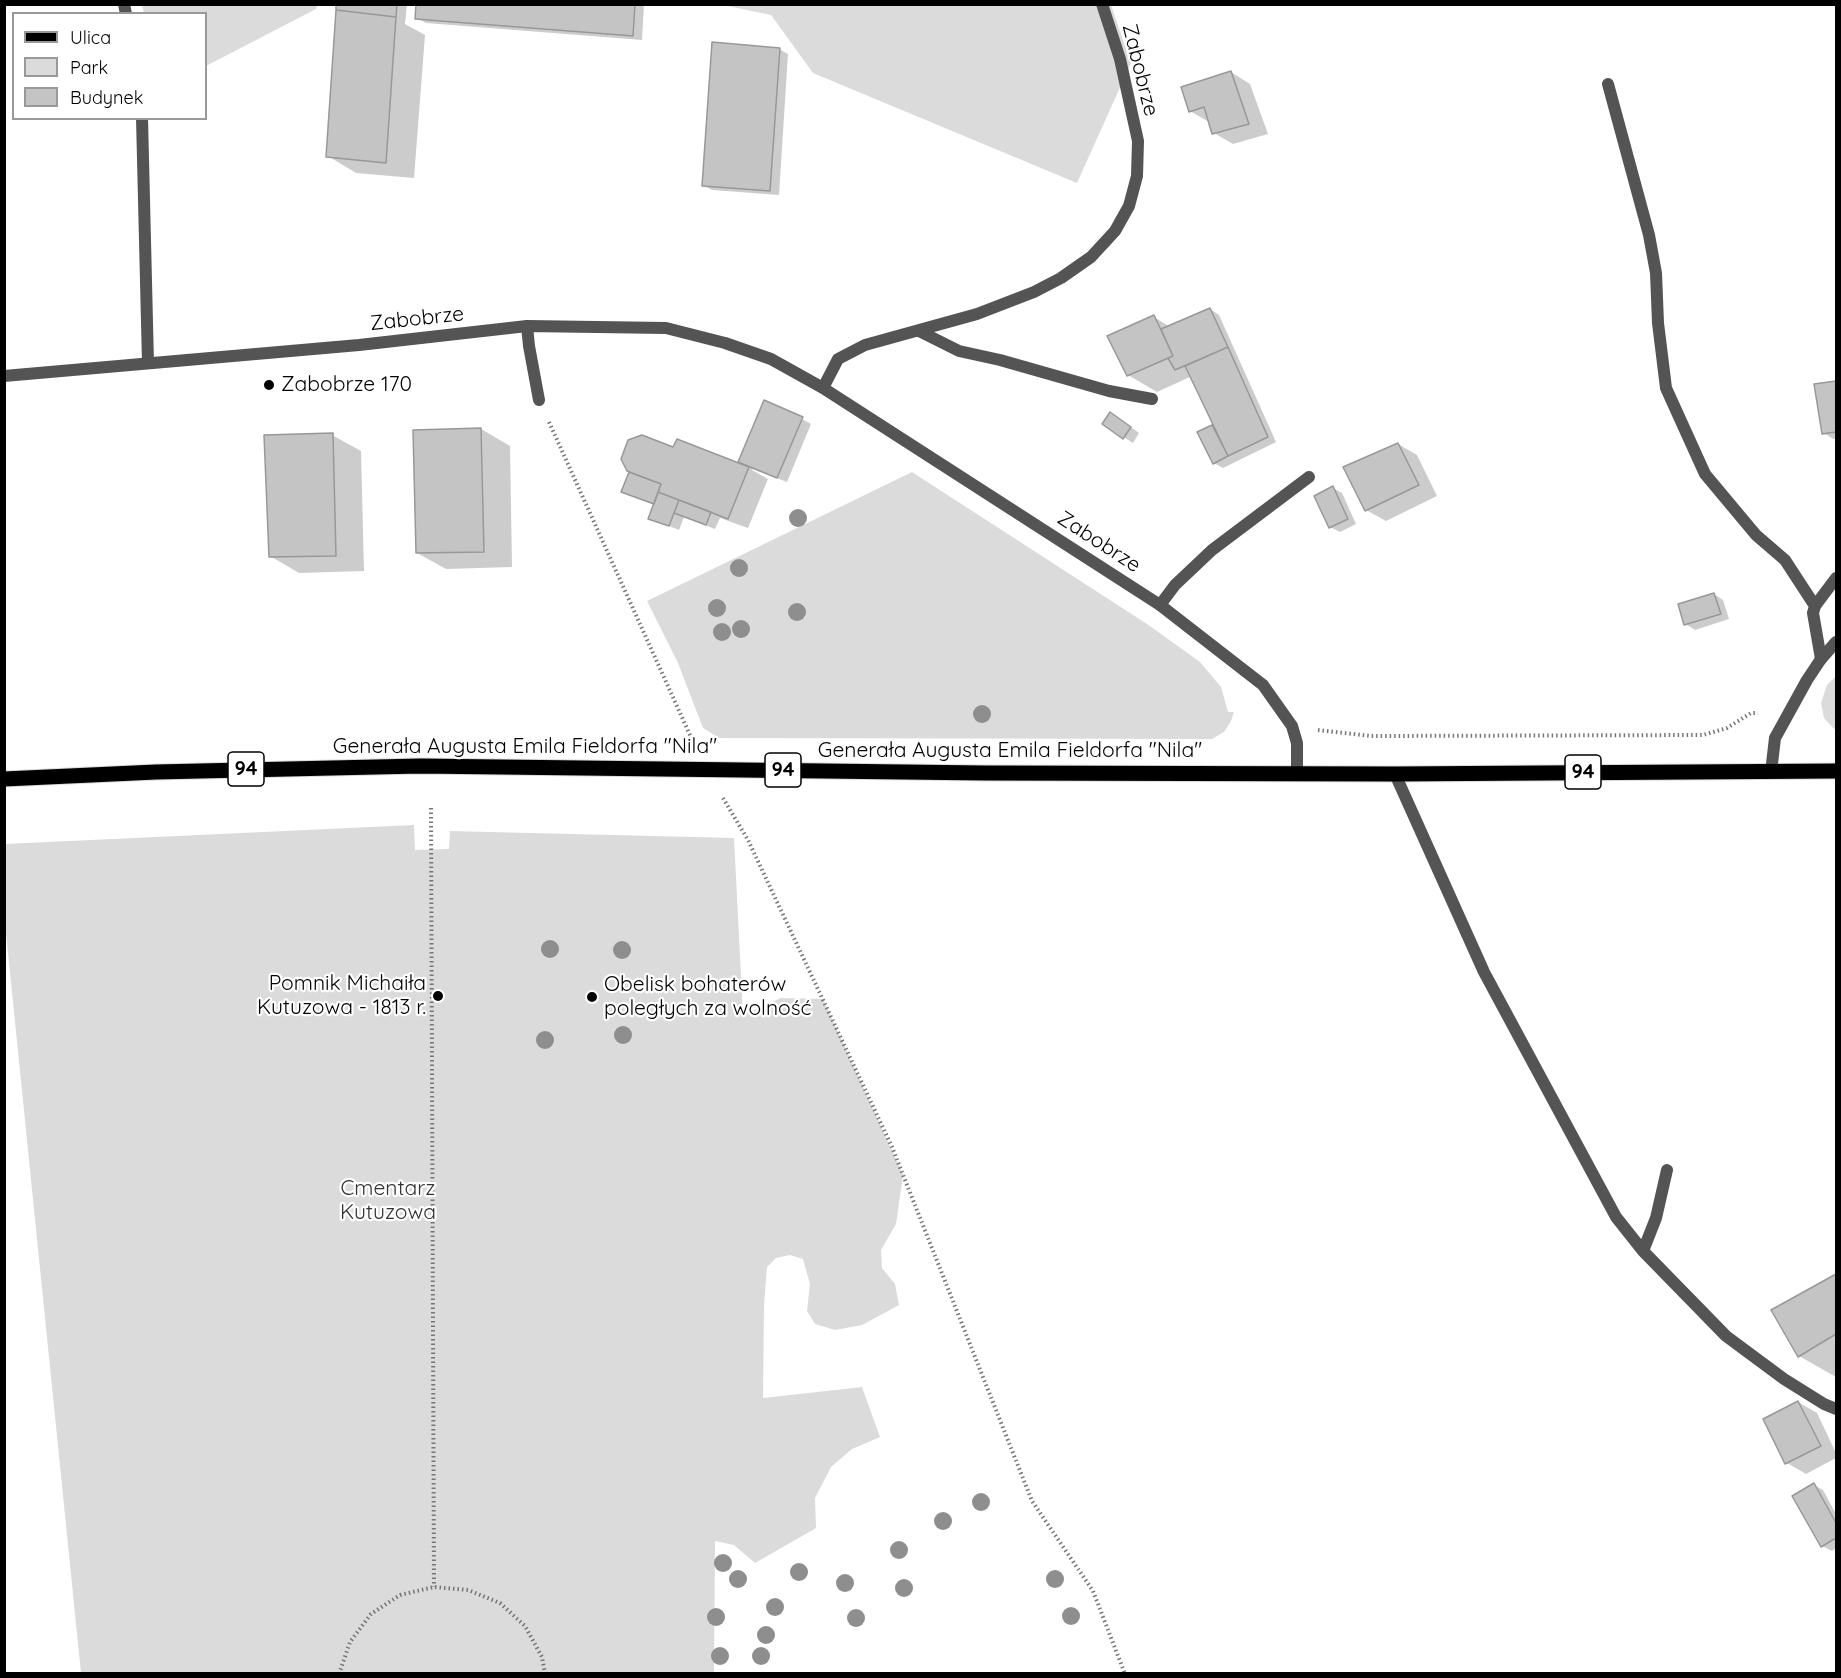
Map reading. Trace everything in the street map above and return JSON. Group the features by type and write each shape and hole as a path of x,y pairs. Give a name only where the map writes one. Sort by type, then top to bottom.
{"main road":[{"name":"Generała Augusta Emila Fieldorfa \"Nila\"","path":"4,779 321,767 420,766 985,773 1395,774 1836,771"}],"street":[{"name":"Zabobrze","path":"824,388 838,359 865,345 977,314 1034,292 1061,278 1090,257 1115,231 1130,206 1137,176 1138,141 1120,60 1102,4"},
{"path":"1608,84 1649,236 1656,273 1658,323 1665,388 1705,474 1756,536 1785,560 1815,606"},
{"path":"142,120 148,363"},
{"name":"Zabobrze","path":"4,376 359,345 527,326 666,328 725,343 771,359 824,388 1160,605 1263,685 1292,726 1298,743 1298,773"},
{"path":"527,326 539,400"},
{"path":"919,331 959,351 1000,360 1109,391 1152,399"},
{"path":"1160,605 1175,585 1212,550 1309,477"},
{"path":"1821,659 1813,613 1815,606 1836,578"},
{"path":"1771,772 1775,738 1821,659 1836,642"},
{"path":"1395,774 1484,972 1616,1217 1644,1251 1726,1336 1784,1379 1836,1409"},
{"path":"1644,1251 1656,1218 1667,1170"}],"path":[{"path":"539,400 706,769 748,840 892,1147 1032,1501 1093,1591 1125,1674"},
{"path":"1292,726 1371,736 1703,735 1727,729 1751,713 1789,712"},
{"path":"430,808 434,1587"},
{"path":"339,1674 350,1642 371,1614 400,1595 434,1587 468,1590 500,1603 525,1626 542,1657 545,1674"}],"green space":[{"path":"317,4 316,9 207,65 207,12 144,12 142,5"},
{"path":"723,5 1111,5 1131,63 1077,183 813,73 771,15"},
{"path":"912,472 1147,624 1200,662 1221,687 1228,712 1234,712 1224,732 1212,739 719,738 703,728 678,663 647,601"},
{"path":"1836,676 1836,731 1824,718 1821,703 1827,685"},
{"name":"Cmentarz Kutuzowa","path":"414,825 415,850 449,849 450,831 734,838 743,1015 781,998 823,999 903,1175 896,1224 881,1250 882,1268 895,1284 899,1305 862,1325 835,1330 815,1324 807,1311 810,1284 803,1259 790,1255 776,1258 767,1267 764,1305 763,1398 862,1387 880,1437 852,1449 831,1467 815,1498 816,1528 755,1563 734,1545 715,1541 714,1673 81,1673 5,923 5,844"}],"building":[{"path":"336,4 397,4 396,17 336,10"},
{"path":"416,4 635,4 633,36 415,19"},
{"path":"336,10 396,17 386,163 326,157"},
{"path":"712,42 780,48 770,191 702,186"},
{"path":"1231,71 1249,124 1212,134 1204,107 1189,112 1181,87"},
{"path":"1210,308 1228,347 1175,370 1168,358 1173,356 1161,329"},
{"path":"1154,315 1173,356 1127,376 1107,336"},
{"path":"1228,347 1268,437 1228,456 1185,366"},
{"path":"1836,381 1836,432 1822,434 1814,384"},
{"path":"764,400 803,417 777,478 738,462"},
{"path":"1110,412 1131,427 1123,439 1102,424"},
{"path":"1212,425 1228,456 1213,464 1197,432"},
{"path":"481,428 484,552 416,553 413,430"},
{"path":"333,433 336,556 269,557 264,435"},
{"path":"642,435 673,447 677,439 749,467 728,519 658,492 661,484 627,471 621,459 628,440"},
{"path":"1398,443 1419,485 1365,511 1343,467"},
{"path":"629,472 661,484 654,504 621,492"},
{"path":"1333,486 1348,519 1329,528 1314,496"},
{"path":"658,492 679,500 669,526 648,519"},
{"path":"679,500 711,512 706,525 674,513"},
{"path":"1714,593 1721,614 1684,625 1678,604"},
{"path":"1836,1274 1836,1334 1798,1357 1771,1310"},
{"path":"1798,1401 1821,1446 1785,1464 1763,1419"},
{"path":"1814,1483 1836,1523 1836,1538 1821,1547 1792,1496"}],"place":[{"name":"Zabobrze 170","path":"269,385"},
{"name":"Pomnik Michaiła Kutuzowa - 1813 r.","path":"438,996"},
{"name":"Obelisk bohaterów poległych za wolność","path":"592,997"}]}
